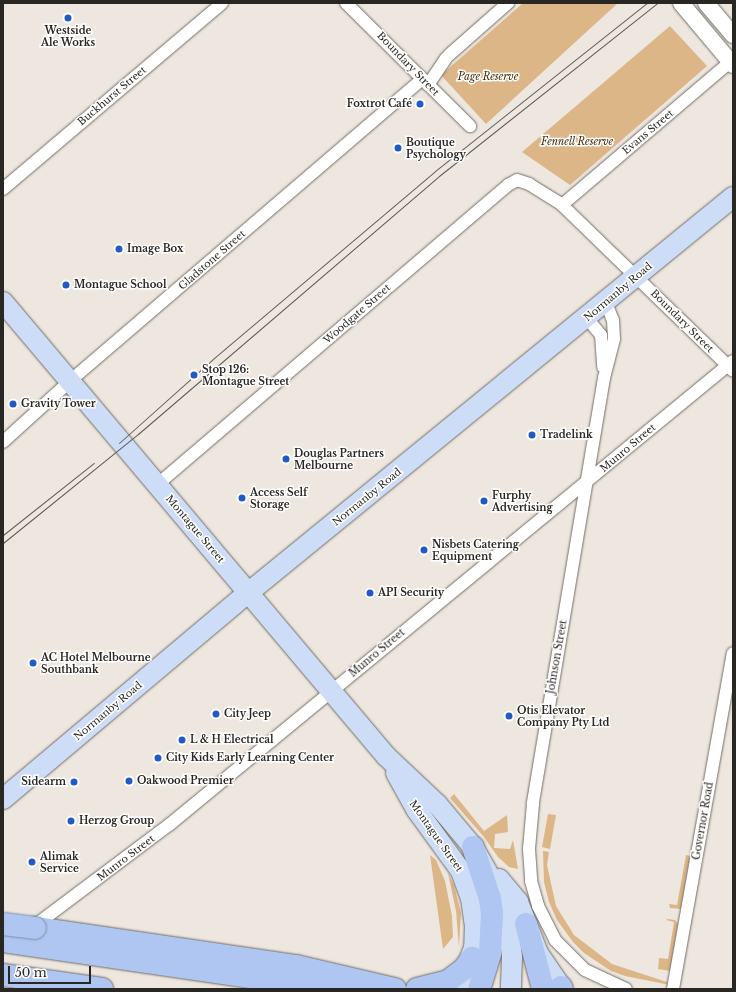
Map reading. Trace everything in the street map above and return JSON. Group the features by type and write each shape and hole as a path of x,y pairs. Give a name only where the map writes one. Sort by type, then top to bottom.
{"highway":[{"path":"477,853 490,899 492,913 491,948 478,989"},
{"path":"526,924 555,988"},
{"path":"7,930 324,988"},
{"path":"7,930 296,966 395,989"},
{"path":"417,989 448,981 464,969 472,958"},
{"path":"3,976 53,989"},
{"path":"3,976 102,989"}],"main road":[{"name":"Normanby Road","path":"3,799 248,593 606,303 733,197"},
{"name":"Montague Street","path":"3,302 386,756 437,804 477,853 501,896 507,914 512,957 511,989"},
{"name":"Montague Street","path":"386,756 416,809 456,862 468,885 476,925 472,958 458,989"},
{"path":"477,853 518,902 526,924"}],"street":[{"name":"Buckhurst Street","path":"3,189 222,3"},
{"name":"Boundary Street","path":"346,3 470,126"},
{"name":"Gladstone Street","path":"3,442 70,381 425,82 448,56 508,3"},
{"path":"681,3 732,62"},
{"path":"706,3 733,35"},
{"name":"Evans Street","path":"562,205 732,62"},
{"name":"Woodgate Street","path":"158,484 511,183 522,180 562,205"},
{"name":"Boundary Street","path":"562,205 731,366"},
{"name":"Johnson Street","path":"606,303 613,320 614,336 604,378 533,804 529,849 530,868 538,906 555,940 585,970 611,985 626,989"},
{"name":"Johnson Street","path":"587,318 601,335 604,378"},
{"name":"Munro Street","path":"7,930 38,925 169,825 731,366"},
{"name":"Governor Road","path":"673,989 733,653"},
{"path":"3,916 7,930"}],"green space":[{"name":"Page Reserve","path":"523,3 618,3 486,124 441,75"},
{"name":"Fennell Reserve","path":"670,26 707,66 570,185 522,152"},
{"path":"454,794 484,831 507,815 508,832 495,834 494,848 510,849 513,840 518,869 509,867 498,857 484,837 450,798"},
{"path":"548,814 556,815 550,849 542,847"},
{"path":"543,851 549,852 547,865 556,906 574,935 612,964 670,983 670,985 625,976 611,971 584,953 573,942 557,920 549,902 544,882"},
{"path":"430,855 436,860 445,881 452,916 453,937 443,949"},
{"path":"686,855 690,856 681,909 670,908 669,904 677,905"},
{"path":"448,873 454,885 461,913 459,947 456,911"},
{"path":"666,920 675,920 678,924 670,971 658,969 659,958 668,959 674,922"}],"tram line":[{"path":"119,443 214,358 435,171 647,3"},
{"path":"3,543 138,434 439,176 657,3"},
{"path":"3,535 94,463"}],"place":[{"name":"Westside Ale Works","path":"68,18"},
{"name":"Foxtrot Café","path":"420,104"},
{"name":"Boutique Psychology","path":"398,148"},
{"name":"Image Box","path":"119,249"},
{"name":"Montague School","path":"66,285"},
{"name":"Stop 126: Montague Street","path":"194,375"},
{"name":"Gravity Tower","path":"13,404"},
{"name":"Tradelink","path":"532,435"},
{"name":"Douglas Partners Melbourne","path":"286,459"},
{"name":"Access Self Storage","path":"242,498"},
{"name":"Furphy Advertising","path":"484,501"},
{"name":"Nisbets Catering Equipment","path":"424,550"},
{"name":"API Security","path":"370,593"},
{"name":"AC Hotel Melbourne Southbank","path":"33,663"},
{"name":"City Jeep","path":"216,714"},
{"name":"Otis Elevator Company Pty Ltd","path":"509,716"},
{"name":"L & H Electrical","path":"182,740"},
{"name":"City Kids Early Learning Center","path":"158,758"},
{"name":"Oakwood Premier","path":"129,781"},
{"name":"Sidearm","path":"74,782"},
{"name":"Herzog Group","path":"71,821"},
{"name":"Alimak Service","path":"32,862"}]}
